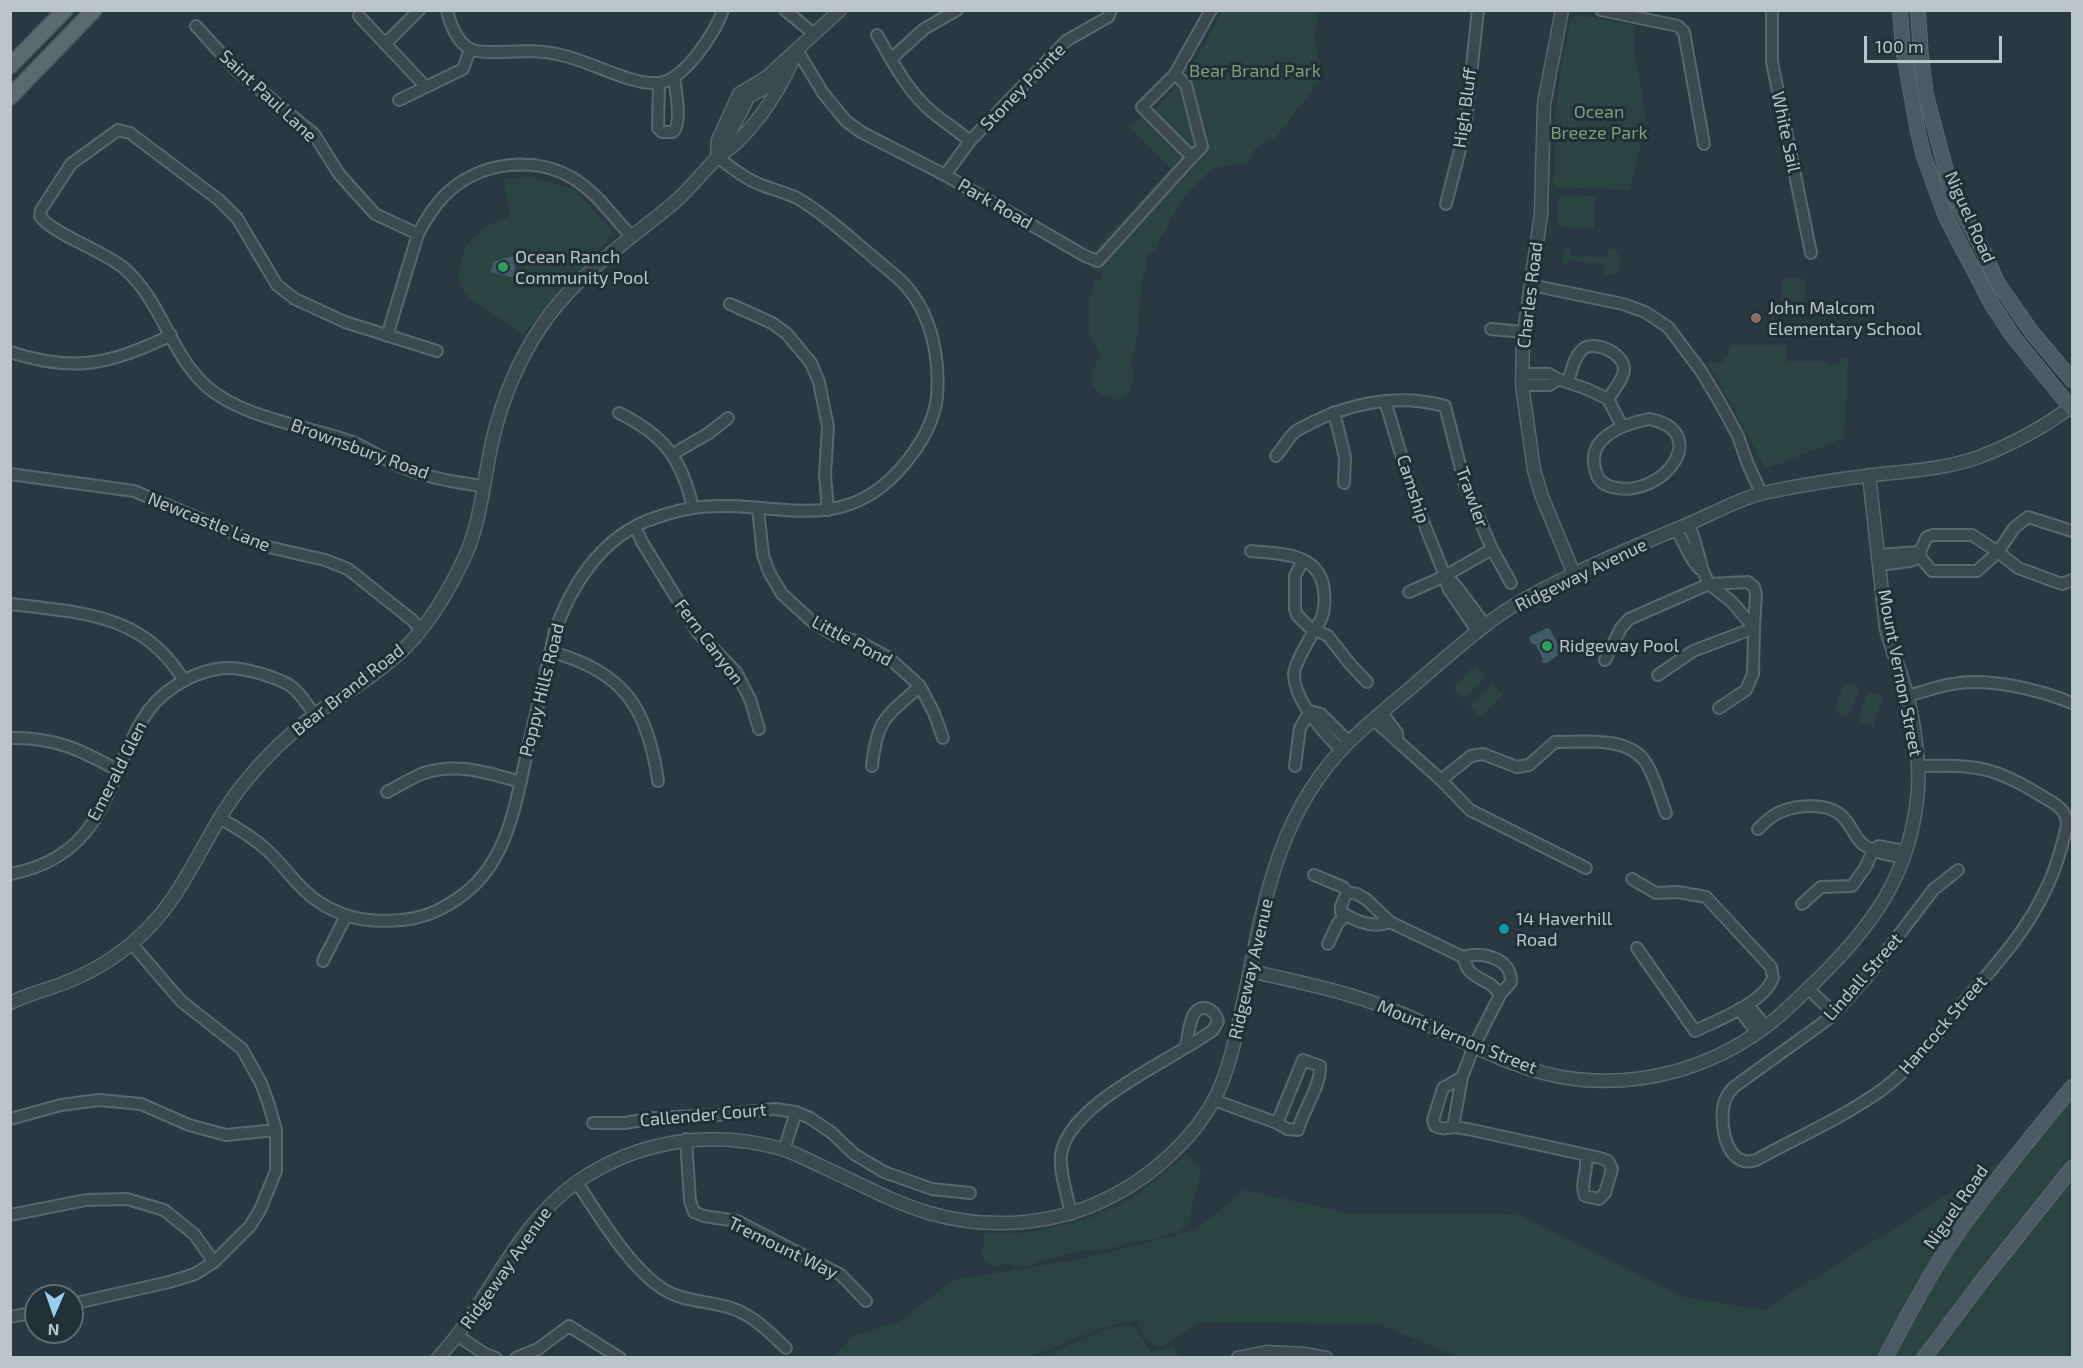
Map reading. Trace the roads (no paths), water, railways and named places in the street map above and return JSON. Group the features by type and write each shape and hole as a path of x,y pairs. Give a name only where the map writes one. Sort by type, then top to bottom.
{"main road":[{"path":"10,66 65,10"},
{"path":"10,97 94,10"},
{"name":"Niguel Road","path":"1900,10 1903,49 1918,132 1924,157 1946,216 1996,310 2014,338 2072,407"},
{"name":"Niguel Road","path":"1918,10 1926,94 1952,193 1982,248 1997,282 2031,331 2073,380"},
{"name":"Niguel Road","path":"1885,1358 1930,1276 1959,1232 2007,1167 2073,1087"},
{"path":"1924,1358 1985,1277 2073,1168"}],"street":[{"path":"385,44 419,10"},
{"path":"447,10 455,32 470,50 540,51 563,55 634,80 659,84 674,78 706,44 719,23 723,10"},
{"path":"785,10 814,34"},
{"name":"Bear Brand Road","path":"717,157 718,140 744,103 742,91 767,78 840,10"},
{"path":"891,59 924,28 957,10"},
{"name":"Stoney Pointe","path":"945,175 970,141 1066,41 1108,17 1111,10"},
{"path":"1192,157 1142,107 1176,74 1211,10"},
{"name":"High Bluff","path":"1446,204 1465,130 1478,10"},
{"name":"Charles Road","path":"1562,10 1544,104 1541,214 1536,286 1524,329 1522,379 1534,470 1542,497 1574,574"},
{"path":"1600,10 1678,26 1684,32 1704,144"},
{"name":"White Sail","path":"1772,10 1772,62 1811,253"},
{"path":"359,16 426,87"},
{"name":"Saint Paul Lane","path":"196,26 236,70 314,134 339,174 375,214 418,234"},
{"path":"877,35 905,83 919,100 970,141"},
{"path":"399,100 463,69 470,50"},
{"name":"Bear Brand Road","path":"10,1003 85,974 132,944 164,910 186,880 219,818 242,784 263,760 315,715 366,680 404,648 421,630 442,601 474,535 496,424 515,373 550,314 589,270 683,195 717,157 732,148 772,102 797,50"},
{"name":"Park Road","path":"797,50 824,93 846,121 861,132 945,175 1085,256 1098,261 1202,147 1186,85 1176,74"},
{"path":"758,119 744,103 772,84 784,63"},
{"path":"659,84 658,128 662,132 673,132 677,126 677,91 674,78"},
{"name":"Brownsbury Road","path":"387,336 345,322 295,298 278,285 237,218 219,200 130,133 118,130 71,164 41,210 40,216 49,225 125,268 153,304 171,334 179,353 201,382 231,404 348,441 413,471 484,486"},
{"name":"Poppy Hills Road","path":"219,818 268,851 308,895 346,916 380,922 425,916 445,907 479,882 497,857 521,782 561,614 577,582 597,557 635,527 662,516 693,508 796,512 828,510 857,501 880,487 903,465 921,443 933,417 938,376 932,335 916,301 906,286 857,244 797,199 747,178 717,157"},
{"path":"436,351 387,336 418,234 437,204 454,187 469,177 504,165 521,164 555,170 579,182 601,201 631,236"},
{"path":"1536,286 1623,304 1645,312 1668,327 1701,371 1719,401 1738,436 1761,493"},
{"path":"730,304 772,323 787,334 811,363 819,382 828,427 825,475 828,510"},
{"path":"1493,326 1524,329"},
{"path":"10,352 68,365 95,363 115,358 171,334"},
{"path":"1522,379 1550,385 1563,380 1580,351 1595,345 1619,356 1624,364 1624,373 1608,399"},
{"path":"1563,380 1608,399 1622,426"},
{"path":"1276,456 1294,432 1334,412 1352,406 1385,401"},
{"name":"Trawler","path":"1385,401 1427,401 1445,406 1465,485 1492,549 1511,583"},
{"name":"Camship","path":"1385,401 1415,501 1445,576 1456,586 1482,629"},
{"name":"Ridgeway Avenue","path":"438,1358 458,1336 532,1225 553,1202 595,1171 641,1150 686,1139 737,1140 784,1150 910,1206 950,1218 996,1223 1020,1222 1071,1214 1116,1194 1154,1169 1169,1156 1199,1122 1214,1100 1234,1045 1271,879 1288,828 1320,774 1345,746 1378,716 1482,629 1519,602 1574,574 1761,493 1869,475 1929,470 1978,457 2035,432 2072,407"},
{"path":"1334,412 1345,457 1344,483"},
{"path":"619,413 640,423 673,454 685,476 693,508"},
{"path":"673,454 709,433 728,418"},
{"path":"1649,419 1663,422 1673,430 1679,442 1678,455 1667,474 1630,489 1607,486 1601,481 1596,474 1594,454 1598,444 1606,435 1622,426 1649,419"},
{"name":"Newcastle Lane","path":"10,474 134,491 264,546 325,560 348,569 412,620 421,630"},
{"name":"Mount Vernon Street","path":"1250,971 1371,1002 1421,1021 1517,1065 1546,1074 1575,1079 1619,1080 1648,1077 1683,1069 1717,1057 1761,1030 1839,958 1868,925 1891,888 1904,854 1916,809 1918,766 1908,696 1893,655 1886,627 1869,475"},
{"name":"Little Pond","path":"758,509 763,555 769,572 782,594 815,624 834,635 860,642 888,658 920,686 934,713 943,738"},
{"path":"1920,554 1932,571 1977,571 1998,552 2014,528 2028,517 2073,531"},
{"name":"Fern Canyon","path":"635,527 698,633 736,672 750,699 759,729"},
{"path":"1682,527 1693,535 1709,584 1732,603 1754,628"},
{"path":"1920,554 1927,537 1972,535 2018,568 2062,584 2073,580"},
{"path":"1409,592 1445,576 1492,549"},
{"path":"1251,551 1282,554 1303,560 1314,565 1318,570 1323,585 1323,611 1294,672 1299,697 1310,711 1321,714 1345,746"},
{"path":"1879,560 1920,554"},
{"path":"1303,560 1295,576 1295,609 1301,620 1328,636 1335,643 1367,682"},
{"path":"1605,660 1616,636 1629,619 1709,584 1748,582 1754,586 1756,594 1753,674 1746,690 1719,708"},
{"path":"10,604 88,614 128,626 159,648 173,663 184,681"},
{"path":"1658,675 1693,651 1754,628"},
{"path":"551,652 563,655 605,675 622,688 636,705 646,726 658,782"},
{"name":"Emerald Glen","path":"10,874 28,871 66,851 93,821 143,718 167,691 184,681 218,669 255,672 273,677 291,686 315,715"},
{"path":"1908,696 1953,683 1981,682 2054,696 2073,703"},
{"path":"872,766 879,727 920,686"},
{"path":"1295,766 1300,728 1310,711"},
{"path":"1378,716 1397,733 1397,741 1470,810 1586,868"},
{"path":"10,738 33,737 66,744 119,771"},
{"path":"1440,780 1471,756 1483,754 1517,767 1529,765 1555,742 1605,743 1633,748 1646,762 1666,813"},
{"name":"Hancock Street","path":"1740,1161 1756,1160 1858,1105 1893,1081 1919,1056 2012,944 2046,890 2057,863 2067,825 2065,814 2060,807 2022,783 1994,771 1964,765 1918,766"},
{"path":"387,792 425,773 451,768 473,769 521,782"},
{"path":"1758,829 1780,812 1805,806 1826,808 1840,814 1849,823 1863,845 1874,849"},
{"path":"1802,904 1821,887 1852,886 1865,868 1874,849 1879,846 1904,854"},
{"name":"Lindall Street","path":"1740,1161 1729,1150 1723,1119 1724,1106 1729,1093 1834,1014 1867,977 1933,890 1958,870"},
{"path":"1314,875 1367,900 1390,922 1463,957 1481,953 1509,968 1511,982 1500,995 1474,1046 1462,1077 1453,1127"},
{"path":"1632,879 1654,892 1678,892 1706,897 1771,967 1773,978 1769,986 1744,1007 1695,1031 1637,948"},
{"path":"1347,892 1341,912 1369,924 1378,925 1390,922"},
{"path":"1328,944 1338,923 1346,915"},
{"path":"324,961 346,916"},
{"path":"84,1301 178,1279 195,1274 214,1263 250,1226 276,1171 276,1130 261,1083 242,1049 181,1001 132,944"},
{"path":"1463,957 1473,975 1494,985 1500,995"},
{"path":"1808,988 1834,1014"},
{"name":"Bear Brand Road","path":"10,992 28,995"},
{"path":"1744,1007 1761,1030"},
{"path":"1071,1214 1061,1159 1066,1136 1111,1092 1186,1046"},
{"path":"1214,1100 1277,1123 1287,1129 1298,1130 1301,1118 1321,1075 1320,1066 1303,1060 1277,1123"},
{"path":"1462,1077 1443,1088 1433,1119 1435,1126 1440,1129 1453,1127 1585,1155"},
{"path":"10,1119 61,1105 99,1100 141,1104 189,1125 226,1135 276,1130"},
{"name":"Callender Court","path":"593,1123 625,1123 675,1116 718,1115 775,1109 796,1112 810,1118 832,1133 854,1154 884,1172 932,1190 970,1193"},
{"path":"784,1150 796,1112"},
{"name":"Tremount Way","path":"686,1139 690,1201 694,1212 704,1216 736,1221 747,1226 840,1275 866,1301"},
{"path":"577,1183 635,1266 652,1281 675,1295 740,1311 764,1327 786,1348"},
{"path":"10,1215 86,1200 127,1198 164,1210 194,1234 214,1263"},
{"path":"516,1358 538,1349 569,1326 620,1358"},
{"path":"458,1336 485,1354 496,1358"},
{"path":"1238,1358 1267,1352 1326,1358"}],"water":[{"name":"Ocean Ranch Community Pool","path":"514,256 515,278 490,272 494,261"},
{"name":"Ridgeway Pool","path":"1547,628 1550,629 1564,651 1547,663 1543,663 1535,644 1533,645 1529,639 1530,636"}],"place":[{"name":"Ocean Ranch Community Pool","path":"503,267"},
{"name":"John Malcom Elementary School","path":"1756,318"},
{"name":"Ridgeway Pool","path":"1547,646"},
{"name":"14 Haverhill Road","path":"1504,929"}],"park label":[{"name":"Bear Brand Park","path":"1255,71"},
{"name":"Ocean Breeze Park","path":"1599,122"}]}
